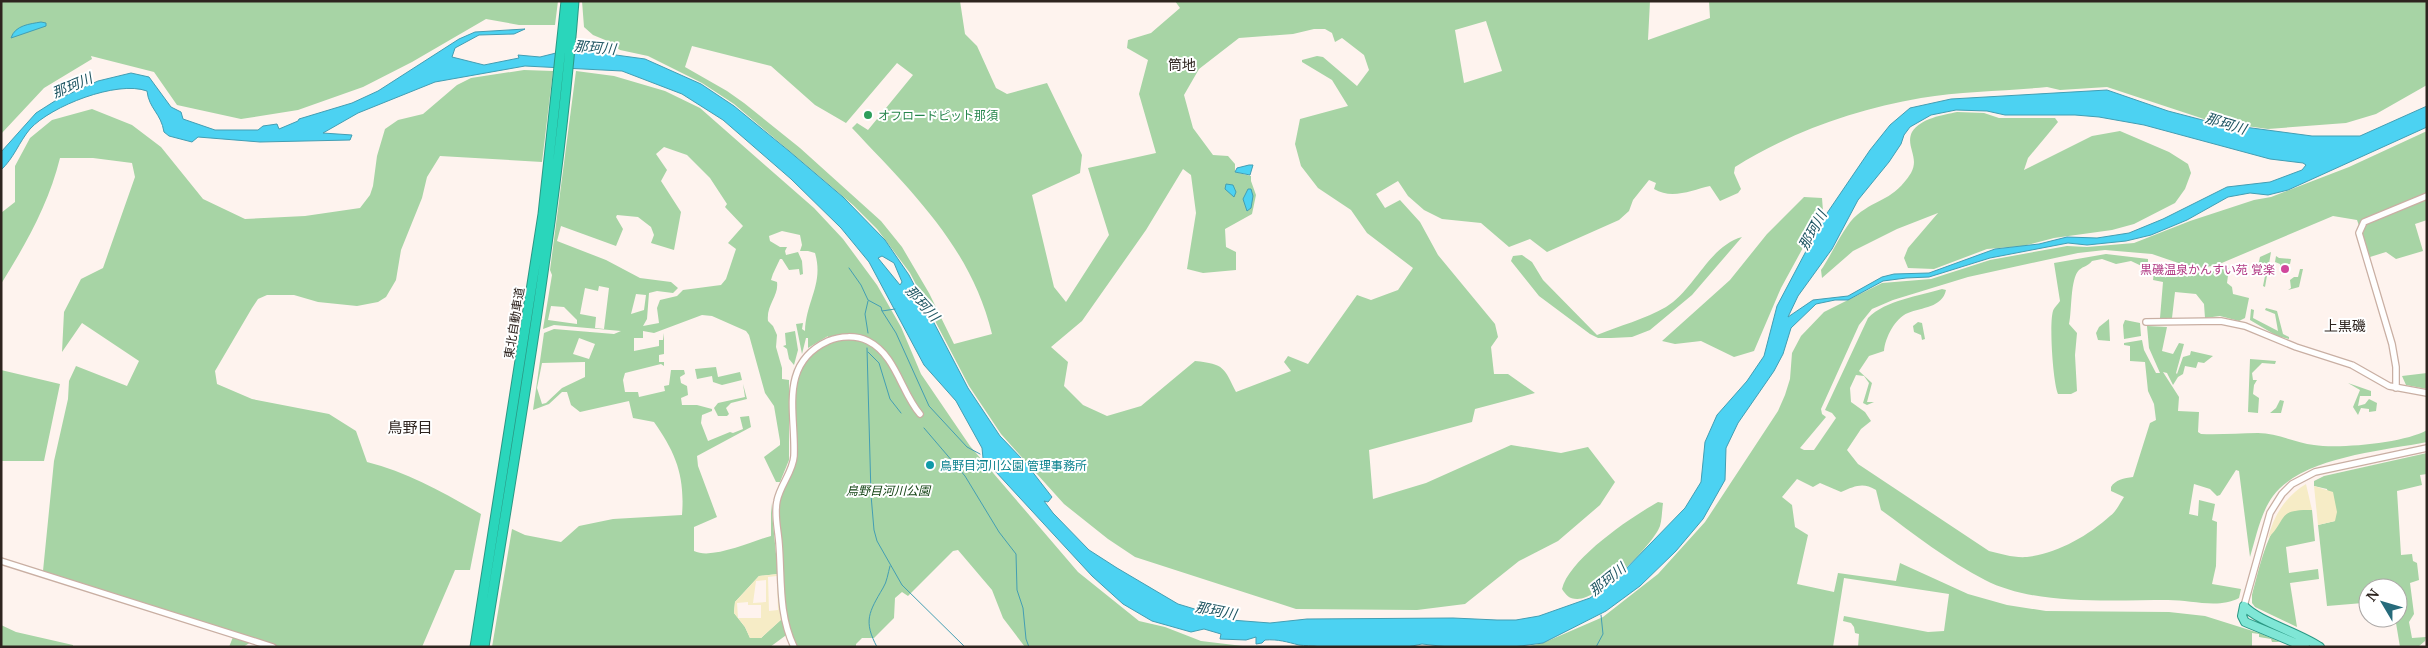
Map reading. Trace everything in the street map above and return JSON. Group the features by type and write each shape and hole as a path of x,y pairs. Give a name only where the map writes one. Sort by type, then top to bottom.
{"highway":[{"name":"東北自動車道","path":"484,647 535,328 570,3"},
{"name":"東北自動車道","path":"475,647 560,106"}],"main road":[{"path":"2305,647 2245,622 2242,616 2244,606 2256,616 2288,629 2320,647"}],"street":[{"path":"2396,388 2396,367 2392,344 2359,232 2364,222 2427,196"},
{"path":"2146,322 2221,321 2245,326 2296,347 2346,362 2378,381 2396,388 2427,393"},
{"path":"794,647 782,612 776,513 780,490 792,465 793,392 803,361 819,346 830,340 850,337 868,341 877,346 890,360 907,398 920,414"},
{"path":"2244,606 2270,513 2282,494 2292,484 2315,472 2427,448"},
{"path":"1,561 273,647"}],"green space":[{"path":"1,1 558,1 555,25 519,25 486,19 412,62 363,87 298,110 241,119 177,105 154,72 91,56 92,59 44,88 1,134"},
{"path":"582,1 960,1 965,34 977,46 996,88 1007,94 1047,83 1082,155 1080,173 1032,195 1054,287 1066,302 1109,235 1088,168 1156,153 1139,94 1148,60 1127,48 1128,40 1151,33 1180,8 1175,1 1650,1 1648,40 1710,18 1709,1 2427,1 2427,85 2376,114 2346,123 2268,129 2210,121 2107,87 2060,90 2047,87 1968,92 1921,98 1848,115 1801,133 1756,154 1735,167 1734,173 1741,189 1738,193 1720,201 1710,186 1682,193 1668,194 1654,189 1656,183 1649,180 1633,200 1629,211 1619,220 1547,252 1530,239 1509,247 1481,223 1442,219 1424,210 1408,196 1398,181 1376,194 1385,208 1400,200 1420,222 1438,255 1495,324 1498,337 1491,347 1494,374 1508,374 1535,393 1475,409 1472,422 1369,450 1373,499 1426,483 1511,445 1561,453 1588,447 1615,482 1600,505 1558,541 1519,561 1465,604 1417,610 1296,609 1135,557 1108,539 1064,504 1001,434 969,386 910,273 877,229 853,205 734,104 702,83 648,56 620,50 610,42 593,35 584,27","holes":["1486,21 1502,71 1464,83 1455,30","1314,29 1325,29 1332,33 1335,42 1342,38 1364,55 1369,70 1357,86 1323,57 1317,56 1302,60 1302,62 1332,80 1348,106 1300,119 1295,144 1301,166 1318,188 1351,210 1367,233 1413,268 1398,290 1371,300 1357,295 1308,364 1288,356 1284,362 1291,371 1236,392 1226,372 1218,366 1195,361 1141,406 1107,416 1083,405 1064,386 1068,362 1051,347 1082,321 1146,230 1183,169 1191,175 1196,213 1187,269 1203,273 1236,270 1236,252 1226,247 1225,229 1252,214 1256,195 1251,176 1235,172 1235,164 1228,156 1213,155 1193,128 1184,95 1199,69 1239,38 1293,34","692,46 771,66 815,105 846,123 897,63 913,75 868,130 857,123 852,128 917,198 954,247 970,274 992,334 954,344 929,293 902,247 881,221 800,148 744,103 685,67"]},
{"path":"524,70 553,71 542,162 440,156 427,177 422,198 401,250 396,280 386,297 378,302 357,306 318,302 294,295 267,295 258,299 215,371 217,384 252,399 329,414 356,431 367,462 411,477 481,514 470,570 455,570 422,647 279,647 256,639 243,647 229,647 235,632 43,571 54,461 68,399 69,381 76,366 127,386 139,361 82,323 62,352 64,312 81,279 103,268 135,177 132,163 93,158 60,158 50,191 36,223 1,284 1,213 15,202 15,166 30,138 52,120 92,109 132,125 161,147 203,199 245,219 305,216 360,208 370,195 373,186 377,156 385,129 398,120 423,114 457,85 471,78"},
{"name":"鳥野目河川公園","path":"576,71 614,76 665,91 700,108 814,208 843,239 877,285 901,327 921,374 970,446 1078,572 1139,621 1165,627 1201,641 1251,647 1025,647 1003,618 992,590 958,550 953,551 908,596 902,592 895,598 894,618 874,638 862,638 856,644 856,647 796,647 789,633 770,647 492,647 512,529 525,535 561,542 579,526 613,519 682,515 683,501 680,477 668,444 654,422 633,418 629,401 580,412 571,405 567,392 562,392 549,404 533,410 544,333 554,329 614,334 621,331 554,325 543,329 552,275 550,270","holes":["664,147 687,155 710,178 727,204 725,207 743,226 728,243 736,249 726,279 721,285 683,290 677,296 660,300 657,308 659,323 643,326 647,319 649,293 657,291 673,293 678,288 671,282 640,278 606,260 557,241 561,226 616,246 623,229 616,217 617,215 638,217 651,227 654,235 651,243 674,250 681,212 661,181 667,170 656,154","782,231 800,235 802,245 800,251 815,253 817,264 816,283 808,311 805,331 802,329 803,323 796,324 802,354 806,338 808,338 808,348 828,336 802,368 796,389 796,455 793,467 781,492 779,509 785,616 761,638 750,638 745,627 734,613 735,602 759,576 778,574 771,503 771,536 721,552 702,553 694,551 694,527 717,517 698,466 697,456 751,427 749,416 740,417 743,429 708,441 701,423 702,415 712,411 712,409 697,405 682,405 681,398 688,395 687,386 681,383 680,377 685,374 684,370 671,370 669,385 664,386 665,391 639,397 638,392 625,392 623,380 625,373 661,364 664,366 664,362 659,362 659,355 664,354 664,333 663,340 659,340 659,346 634,351 634,338 643,338 643,331 654,333 702,315 712,316 746,331 749,335 765,393 774,406 780,445 764,457 776,482 780,482 789,460 789,380 782,379 782,368 776,347 777,335 773,326 768,321 769,310 777,287 777,282 771,280 780,259 782,259 789,270 799,269 800,275 803,274 802,261 798,252 786,255 787,247 780,247 770,241 769,236","599,286 609,288 604,329 595,328 596,317 580,314 585,288 598,291","636,294 646,295 644,310 631,314","551,306 564,307 577,320 577,324 548,320","579,338 595,344 589,359 573,354","585,362 585,377 562,388 546,403 542,404 537,388 542,363"]},
{"path":"1957,112 1984,113 1999,118 2055,118 2058,122 2028,158 2024,170 2092,136 2120,131 2169,152 2188,164 2191,173 2185,189 2175,203 2134,224 2112,230 2054,238 2023,246 1987,249 1934,269 1908,268 1904,258 1908,248 1938,213 1897,229 1853,251 1822,278 1821,270 1852,219 1865,209 1892,194 1911,173 1914,162 1910,137 1916,127 1927,120"},
{"path":"2427,131 2427,220 2415,224 2423,251 2396,259 2386,252 2370,257 2357,220 2333,216 2217,265 2201,268 2190,267 2152,254 2105,250 2078,253 1968,277 1893,300 1872,309 1859,325 1821,409 1822,414 1826,417 1800,448 1814,450 1836,418 1832,413 1825,410 1868,318 1875,312 1893,303 1942,289 1946,290 1944,296 1936,304 1908,313 1899,319 1886,340 1884,351 1869,356 1859,371 1872,383 1867,402 1874,402 1867,405 1863,403 1869,383 1864,376 1856,375 1850,388 1851,402 1865,412 1871,421 1861,429 1847,450 1858,464 1989,551 2022,557 2049,552 2082,537 2116,510 2124,497 2111,491 2111,487 2120,480 2133,477 2150,423 2156,420 2154,404 2148,391 2145,362 2130,361 2130,346 2124,345 2124,343 2142,340 2144,350 2156,373 2160,373 2149,348 2147,326 2167,327 2162,351 2173,354 2179,343 2184,344 2177,374 2183,357 2190,355 2191,351 2213,356 2204,363 2198,362 2196,368 2185,366 2183,374 2178,377 2173,385 2167,373 2163,372 2179,397 2178,411 2199,412 2198,432 2201,434 2265,433 2307,444 2339,446 2388,442 2417,435 2427,430 2427,442 2366,453 2323,464 2303,472 2286,483 2273,496 2265,509 2250,557 2239,471 2236,470 2220,495 2217,496 2210,489 2194,484 2189,514 2198,516 2199,500 2215,504 2212,520 2217,522 2216,566 2212,584 2241,589 2239,598 2223,603 2168,600 2099,601 2050,598 2027,594 1985,580 1945,556 1881,510 1876,490 1867,486 1859,486 1841,492 1820,483 1813,487 1797,479 1782,497 1792,505 1795,527 1808,535 1797,584 1834,592 1838,573 1896,581 1900,563 1968,594 2007,605 2046,611 2169,612 2205,616 2259,633 2280,642 2272,642 2271,639 2259,637 2259,634 2252,633 2252,647 1858,647 1859,634 1855,633 1851,623 1843,621 1844,616 1928,632 1944,631 1949,594 1844,578 1833,647 1525,647 1543,643 1603,617 1658,574 1705,522 1778,411 1790,379 1792,353 1801,336 1824,312 1882,283 1931,279 1990,260 2067,246 2087,247 2134,243 2190,221 2254,200 2271,197 2349,167"},
{"path":"1804,197 1822,198 1823,211 1781,288 1754,351 1734,357 1701,341 1675,344 1662,341 1730,280 1767,234"},
{"path":"1742,237 1692,295 1650,330 1632,337 1598,338 1590,334 1539,296 1511,261 1513,256 1522,255 1532,262 1543,280 1597,335 1641,319 1666,307 1685,290 1720,249"},
{"path":"2271,252 2265,287 2263,286 2266,271 2257,270 2260,257"},
{"path":"2106,254 2148,259 2148,269 2131,261 2116,264 2102,259 2092,261 2076,274 2069,324 2077,333 2075,355 2077,391 2071,394 2058,394 2053,366 2051,328 2053,311 2060,301 2054,263"},
{"path":"2276,256 2291,259 2290,264 2282,264 2280,275 2280,264 2275,262"},
{"path":"2158,262 2203,273 2229,268 2227,283 2232,287 2233,294 2249,298 2245,318 2239,321 2220,316 2205,318 2204,304 2196,294 2175,292 2172,318 2160,318 2163,282 2153,280 2155,264"},
{"path":"2300,269 2303,269 2299,287 2288,290 2291,288 2290,280 2298,277"},
{"path":"2266,308 2277,311 2283,334 2289,337 2289,339 2277,336 2250,320 2251,309 2254,310 2253,318 2278,331 2275,314 2265,310"},
{"path":"2109,319 2110,341 2098,340 2096,333 2099,327"},
{"path":"2125,320 2140,323 2141,336 2124,339 2123,325"},
{"path":"1918,322 1922,323 1925,339 1922,340 1921,335 1914,332 1913,326"},
{"path":"795,331 798,350 794,365 789,359 787,349 783,346 786,345 785,333"},
{"path":"2250,359 2276,361 2275,364 2262,363 2252,373 2253,380 2257,380 2254,385 2253,394 2259,398 2258,413 2248,412"},
{"path":"716,367 718,377 740,372 742,380 722,385 713,382 712,376 697,379 695,369"},
{"path":"1,370 60,384 44,461 1,461"},
{"path":"2427,373 2427,389 2406,385 2402,376"},
{"path":"2348,383 2371,391 2371,396 2360,396 2358,406 2365,404 2369,399 2377,403 2376,411 2369,412 2369,409 2361,408 2358,415 2353,407 2360,390"},
{"path":"743,384 747,399 731,403 726,408 729,414 727,416 718,416 714,408 718,403 745,397"},
{"path":"2280,400 2284,401 2281,413 2270,413 2276,408"},
{"path":"2427,453 2427,474 2420,475 2422,485 2397,491 2401,555 2412,554 2413,561 2417,563 2419,580 2410,583 2414,614 2409,622 2412,638 2426,637 2425,641 2418,647 2400,647 2397,628 2408,628 2408,578 2358,578 2358,603 2327,606 2318,525 2335,521 2327,489 2314,486 2314,481 2324,476"},
{"path":"1658,502 1663,503 1660,526 1647,546 1636,558 1598,591 1577,599 1566,595 1562,589 1567,577 1588,552 1618,528"},
{"path":"2312,510 2315,541 2286,547 2289,573 2318,569 2319,579 2290,583 2297,627 2255,607 2252,603 2252,595 2265,550 2275,527 2289,512"},
{"path":"1,625 16,632 73,645 73,647 1,647"}],"sand":[{"path":"2306,484 2312,510 2288,513 2268,538 2281,507"},
{"path":"2314,486 2333,492 2337,512 2335,521 2318,525"},
{"path":"778,574 782,619 761,638 750,638 745,627 734,613 735,602 759,576","holes":["777,576 778,610 769,611 768,577","766,580 766,602 753,603 756,581","748,602 748,605 761,605 761,618 738,618 737,603"]}],"water":[{"path":"41,22 46,23 46,26 11,38 19,28"},
{"name":"那珂川","path":"525,29 514,34 479,35 455,48 452,57 484,65 519,58 518,55 540,57 572,49 645,59 701,84 734,106 843,197 885,240 909,275 968,388 1000,436 1024,461 1052,497 1048,502 1044,501 1089,550 1178,604 1231,620 1270,623 1307,619 1453,618 1516,620 1539,616 1590,598 1615,580 1685,508 1701,482 1705,442 1717,415 1747,381 1764,356 1777,306 1823,219 1870,150 1890,125 1910,108 1951,99 2107,90 2168,111 2214,123 2312,136 2360,136 2427,106 2427,127 2288,190 2268,195 2250,193 2228,197 2187,220 2151,235 2126,241 2087,245 2068,243 1990,258 1929,277 1883,281 1848,300 1835,300 1816,304 1791,328 1783,354 1774,371 1738,423 1726,448 1725,480 1703,519 1676,551 1640,586 1606,611 1543,643 1513,647 1449,647 1422,644 1407,647 1320,647 1265,640 1262,643 1256,644 1256,637 1246,640 1220,639 1221,634 1204,629 1191,632 1152,621 1123,604 1092,576 983,458 982,448 956,401 924,365 869,262 841,228 791,179 723,120 682,94 622,71 525,66 435,82 358,113 323,133 352,135 350,140 260,142 198,137 192,142 169,136 164,132 147,91 119,89 85,97 68,104 40,120 30,129 1,170 1,152 36,113 58,99 98,81 131,73 149,77 171,107 181,112 183,119 215,130 258,130 263,126 277,124 279,129 299,119 352,103 378,91 459,39 475,32","holes":["1956,110 1987,111 2005,115 2099,117 2144,125 2270,159 2306,165 2302,170 2270,182 2227,187 2163,219 2129,233 2097,238 2067,237 2039,244 1995,249 1929,273 1894,274 1882,277 1848,296 1813,300 1788,317 1798,296 1832,249 1858,200 1889,162 1910,127 1931,115","882,256 894,263 902,282 900,285 878,258"]},
{"path":"1253,165 1250,175 1235,172 1237,168"},
{"path":"1226,184 1233,185 1236,192 1234,197 1225,189"},
{"path":"1248,189 1251,189 1253,196 1251,208 1247,211 1243,199"}],"waterway":[{"path":"849,268 861,285 868,300 881,307 882,311 895,309"},
{"path":"868,301 865,314 868,333"},
{"path":"882,311 896,333 929,406 967,447 980,454"},
{"path":"867,348 871,495 874,530 877,541 902,585 965,647"},
{"path":"868,352 879,363 890,399 901,413"},
{"path":"924,428 965,476 999,532 1016,554 1017,590 1023,608 1026,639 1029,647"},
{"path":"877,647 870,630 869,617 886,583 890,566"},
{"path":"1596,647 1603,634 1601,615"}],"place":[{"name":"オフロードピット那須","path":"868,115"},
{"name":"黒磯温泉かんすい苑 覚楽","path":"2285,269"},
{"name":"鳥野目河川公園 管理事務所","path":"930,465"}],"district":[{"name":"筒地","path":"1182,64"},
{"name":"上黒磯","path":"2345,325"},
{"name":"鳥野目","path":"410,427"}]}
